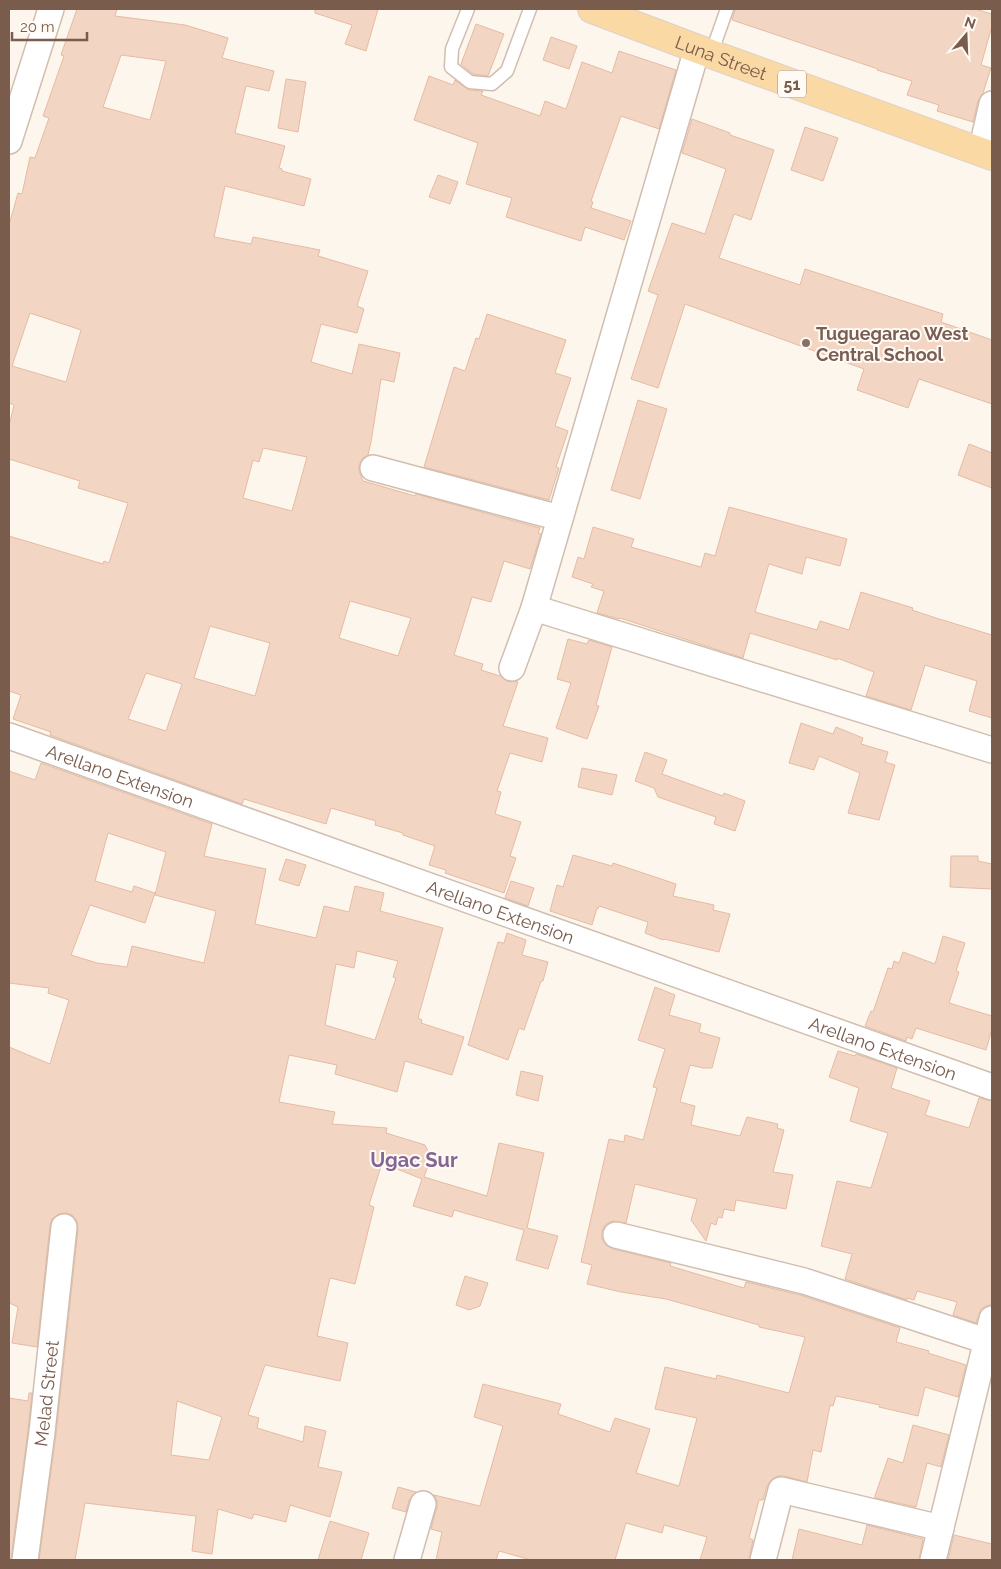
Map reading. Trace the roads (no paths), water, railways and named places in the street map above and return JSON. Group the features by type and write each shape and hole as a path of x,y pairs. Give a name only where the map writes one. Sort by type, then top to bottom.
{"main road":[{"name":"Luna Street","path":"592,9 704,52 986,154"}],"street":[{"path":"9,141 51,9"},
{"path":"512,668 534,608 629,287 704,52"},
{"path":"986,154 992,104"},
{"path":"373,468 560,518"},
{"path":"534,608 992,750"},
{"name":"Arellano Extension","path":"9,736 992,1087"},
{"name":"Melad Street","path":"25,1560 42,1432 64,1227"},
{"path":"616,1235 804,1281 990,1334 933,1560"},
{"path":"763,1560 781,1490 941,1528"},
{"path":"407,1560 423,1504"}],"lane":[{"path":"468,9 452,49 451,67 470,82 492,84 507,71 530,9"},
{"path":"704,52 727,9"}],"place":[{"name":"Tuguegarao West Central School","path":"806,343"}],"district":[{"name":"Ugac Sur","path":"414,1160"}]}
